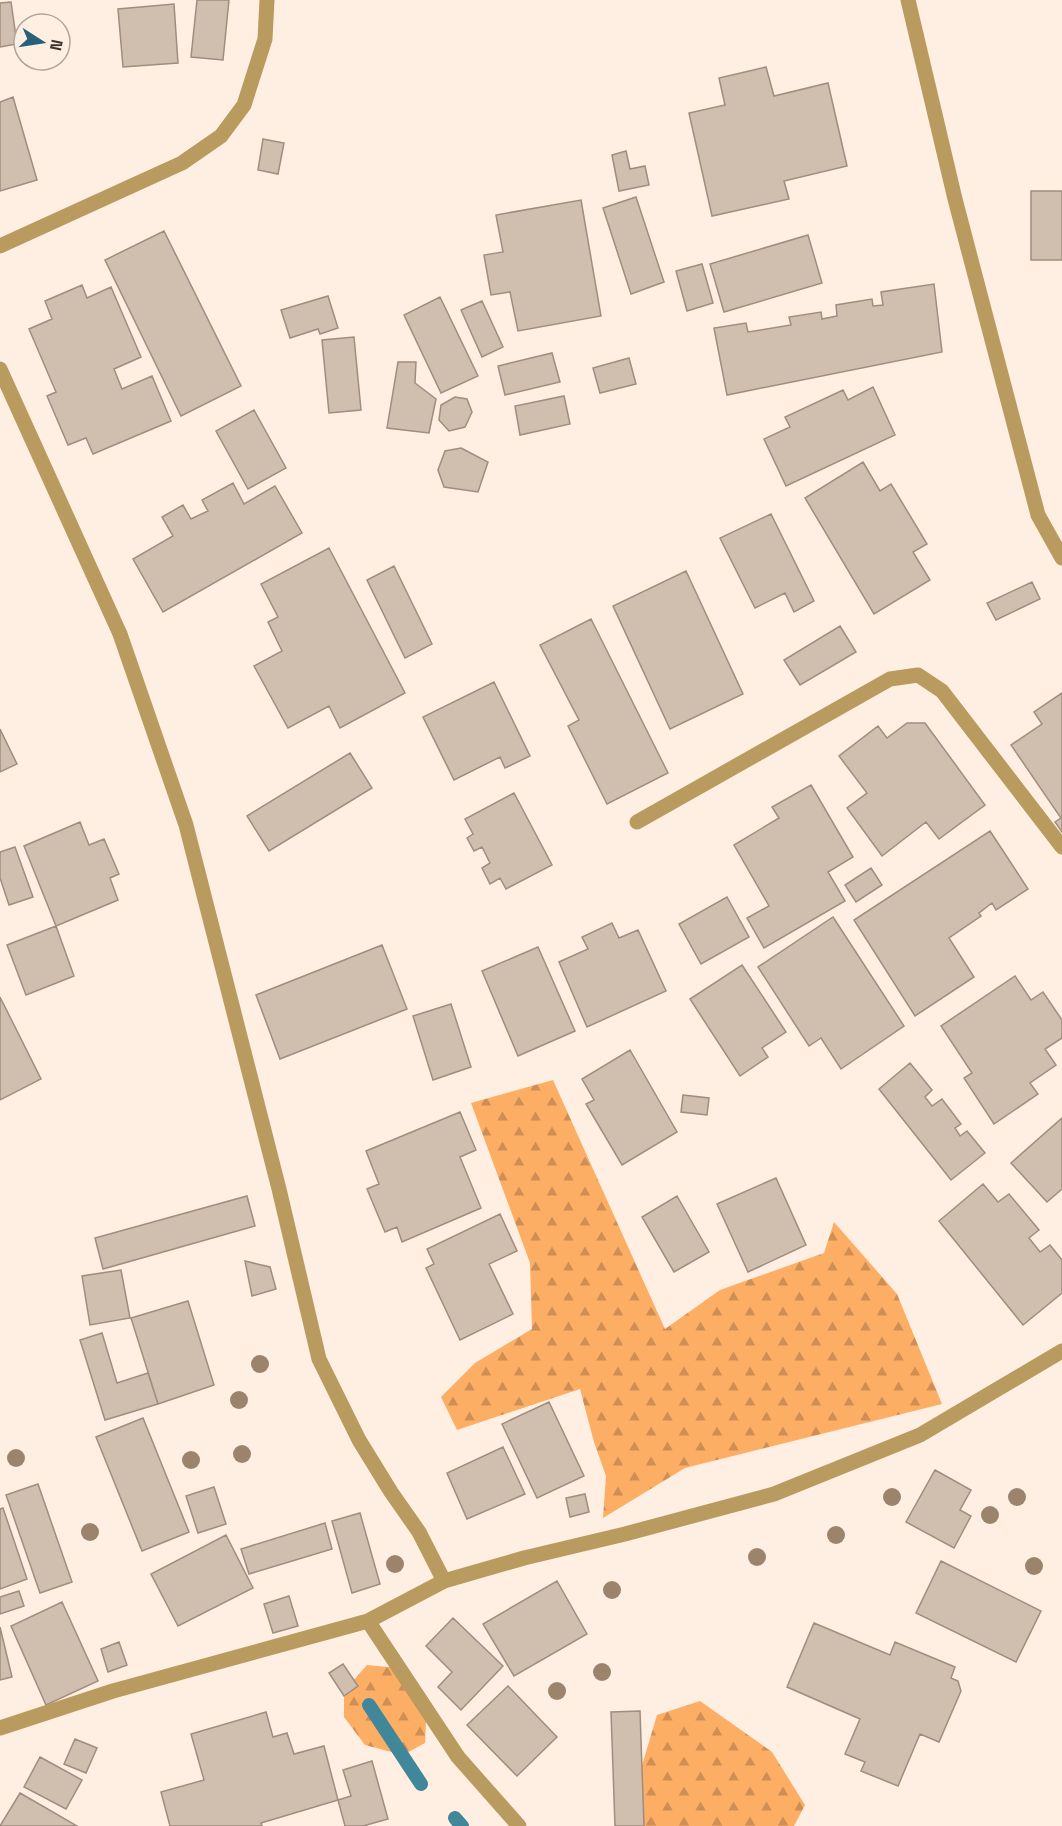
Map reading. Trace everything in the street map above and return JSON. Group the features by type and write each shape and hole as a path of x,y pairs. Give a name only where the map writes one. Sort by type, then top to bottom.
{"street":[{"path":"0,246 182,163 221,136 244,105 266,39 267,0"},
{"path":"908,0 955,199 1038,515 1062,558"},
{"path":"0,369 120,634 186,825 279,1189 319,1359 359,1440 419,1532 444,1581"},
{"path":"637,822 890,679 918,675 942,691 1062,847"},
{"path":"0,1728 113,1691 368,1621 444,1581 524,1558 774,1494 920,1435 1062,1351"},
{"path":"368,1621 458,1757 519,1826"}],"green space":[{"path":"553,1080 665,1329 720,1290 824,1253 834,1222 897,1294 942,1404 685,1468 603,1518 606,1476 580,1389 457,1430 441,1397 475,1363 532,1329 530,1263 471,1103"},
{"path":"367,1665 408,1669 427,1697 425,1743 403,1755 365,1745 344,1717 344,1691"},
{"path":"700,1701 772,1752 805,1805 794,1826 624,1826 657,1715"}],"building":[{"path":"197,0 229,0 223,60 191,57"},
{"path":"11,2 12,12 12,45 0,47 0,3"},
{"path":"174,4 178,63 123,67 118,9"},
{"path":"766,67 774,96 828,83 847,166 784,181 789,199 712,216 689,113 725,105 719,78"},
{"path":"13,97 37,180 0,191 0,102"},
{"path":"263,139 284,143 278,174 258,170"},
{"path":"626,151 630,169 645,166 649,185 619,191 612,155"},
{"path":"1031,191 1062,191 1062,260 1031,260"},
{"path":"636,197 664,282 631,294 603,208"},
{"path":"581,200 601,316 518,331 510,292 491,295 484,255 503,252 496,215"},
{"path":"164,231 241,386 181,416 105,260"},
{"path":"808,235 822,283 724,312 710,264"},
{"path":"702,264 713,303 687,311 676,271"},
{"path":"934,284 942,352 727,395 714,328 746,323 748,332 791,325 789,317 821,312 822,319 837,316 836,305 872,299 873,306 883,305 881,292"},
{"path":"82,285 87,298 111,287 141,357 114,369 122,389 152,376 171,421 93,454 86,438 68,445 47,396 56,392 29,329 52,319 45,301"},
{"path":"328,296 338,328 320,334 318,329 290,338 281,310"},
{"path":"440,297 478,376 441,393 404,315"},
{"path":"482,301 503,347 482,357 461,310"},
{"path":"354,337 361,410 329,413 322,340"},
{"path":"552,353 560,382 505,395 498,366"},
{"path":"629,358 636,384 600,393 593,368"},
{"path":"398,362 416,362 415,383 436,399 429,433 387,428"},
{"path":"873,387 895,435 786,486 764,439 790,427 785,417 843,390 848,400"},
{"path":"564,396 570,424 520,435 515,406"},
{"path":"455,397 467,399 472,412 465,427 449,431 439,420 441,405"},
{"path":"254,410 286,468 248,489 216,431"},
{"path":"461,448 488,462 478,492 444,487 438,470 445,451"},
{"path":"863,462 880,491 891,484 927,544 913,552 930,580 874,614 805,498"},
{"path":"233,483 244,504 275,486 302,533 163,612 133,559 173,536 162,517 183,505 191,519 208,511 202,500"},
{"path":"771,514 814,601 794,612 785,593 755,608 720,538"},
{"path":"329,548 405,693 340,728 329,706 288,728 254,666 282,651 268,622 278,617 261,584"},
{"path":"394,566 432,644 405,658 367,580"},
{"path":"686,571 743,694 670,729 613,606"},
{"path":"1032,582 1040,599 996,620 987,603"},
{"path":"591,619 668,773 607,804 568,726 579,720 540,645"},
{"path":"840,626 856,652 800,685 784,660"},
{"path":"494,682 530,756 505,768 500,757 454,780 423,717"},
{"path":"1062,693 1062,832 1055,822 1061,818 1011,745 1042,724 1034,712"},
{"path":"907,723 925,723 985,805 939,839 926,822 882,856 847,808 867,793 839,756 878,726 887,738"},
{"path":"0,729 17,764 0,772"},
{"path":"350,753 372,788 269,851 247,816"},
{"path":"811,785 853,857 828,872 845,901 764,948 747,918 769,906 734,845 779,818 772,807"},
{"path":"514,793 552,865 506,889 500,878 490,884 482,868 490,863 482,847 474,851 467,838 473,834 465,819"},
{"path":"80,822 89,845 104,839 119,874 110,878 118,900 56,926 24,846"},
{"path":"990,831 1028,889 996,910 992,903 979,913 981,916 949,938 974,977 915,1016 854,920"},
{"path":"15,847 33,897 9,905 0,878 0,852"},
{"path":"871,868 882,885 856,902 845,885"},
{"path":"727,897 749,937 701,964 679,924"},
{"path":"833,917 904,1026 841,1069 821,1038 809,1046 758,967"},
{"path":"612,923 619,938 638,930 666,991 587,1027 559,962 588,949 582,937"},
{"path":"56,926 74,976 26,995 7,945"},
{"path":"382,945 407,1009 280,1059 256,995"},
{"path":"538,947 575,1031 518,1056 482,971"},
{"path":"742,965 786,1032 762,1048 768,1057 740,1076 690,999"},
{"path":"1015,976 1031,1000 1043,992 1062,1020 1062,1038 1045,1049 1056,1065 1030,1083 1038,1094 994,1124 964,1078 972,1073 941,1026"},
{"path":"0,997 41,1079 0,1100"},
{"path":"451,1004 471,1067 433,1080 413,1016"},
{"path":"630,1050 677,1132 622,1165 586,1104 594,1100 582,1079"},
{"path":"910,1063 932,1090 925,1097 932,1106 942,1099 961,1124 955,1128 960,1136 967,1131 985,1153 951,1180 879,1089"},
{"path":"683,1095 709,1098 707,1115 681,1112"},
{"path":"460,1112 476,1150 460,1157 481,1208 402,1242 397,1227 385,1232 367,1189 379,1184 366,1151"},
{"path":"1062,1118 1062,1189 1047,1202 1011,1163"},
{"path":"776,1178 806,1245 748,1272 717,1204"},
{"path":"983,1184 998,1202 1009,1194 1039,1230 1029,1238 1040,1252 1050,1245 1062,1260 1062,1293 1023,1325 939,1221"},
{"path":"247,1196 255,1226 103,1269 95,1238"},
{"path":"677,1196 709,1252 674,1272 642,1217"},
{"path":"500,1214 517,1251 489,1264 513,1314 460,1340 426,1268 434,1264 427,1249"},
{"path":"245,1261 270,1267 276,1289 252,1296"},
{"path":"121,1270 130,1318 90,1325 82,1276"},
{"path":"188,1301 214,1385 158,1404 131,1318"},
{"path":"102,1333 117,1383 148,1373 158,1404 105,1420 80,1340"},
{"path":"549,1402 584,1476 537,1498 502,1424"},
{"path":"143,1418 189,1532 142,1551 96,1437"},
{"path":"503,1447 525,1494 467,1519 447,1473"},
{"path":"935,1470 971,1490 960,1510 971,1516 954,1548 906,1522"},
{"path":"38,1484 72,1582 40,1593 6,1495"},
{"path":"214,1487 226,1524 198,1533 186,1496"},
{"path":"585,1494 589,1512 570,1517 566,1498"},
{"path":"3,1508 27,1579 0,1589 0,1509"},
{"path":"360,1513 380,1584 352,1593 332,1521"},
{"path":"325,1523 332,1549 249,1574 241,1549"},
{"path":"226,1535 253,1588 178,1626 151,1574"},
{"path":"941,1561 1041,1611 1016,1662 916,1613"},
{"path":"557,1581 587,1634 514,1676 483,1624"},
{"path":"19,1591 24,1606 0,1614 0,1597"},
{"path":"289,1596 298,1626 273,1633 264,1604"},
{"path":"62,1602 98,1681 46,1705 11,1626"},
{"path":"453,1618 503,1666 461,1710 438,1687 452,1672 426,1646"},
{"path":"814,1623 890,1655 895,1642 955,1667 951,1678 958,1681 961,1691 939,1742 920,1734 898,1786 861,1771 865,1762 845,1754 860,1719 787,1687"},
{"path":"0,1627 12,1677 0,1680"},
{"path":"119,1642 127,1665 108,1672 101,1649"},
{"path":"343,1664 358,1686 344,1696 329,1673"},
{"path":"508,1686 557,1737 517,1776 467,1725"},
{"path":"640,1711 644,1826 615,1826 611,1712"},
{"path":"266,1712 273,1737 287,1733 294,1754 324,1746 338,1800 261,1823 262,1826 170,1826 161,1792 204,1780 191,1734"},
{"path":"75,1739 97,1748 86,1773 64,1764"},
{"path":"40,1757 82,1780 66,1809 24,1787"},
{"path":"372,1761 388,1819 363,1826 345,1826 338,1800 351,1796 343,1770"},
{"path":"20,1793 77,1826 0,1826"}],"waterway":[{"path":"369,1705 421,1784"},
{"path":"455,1818 462,1826"}]}
